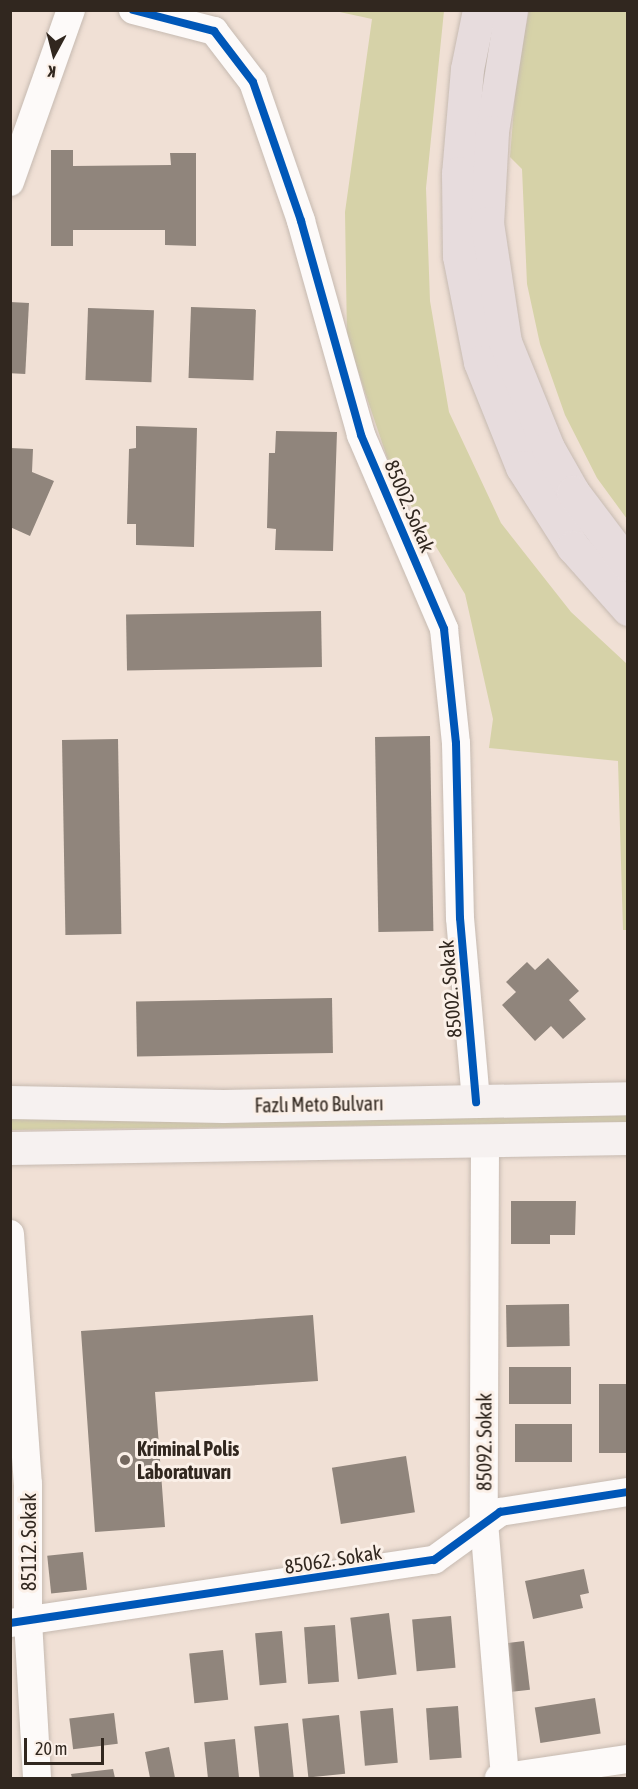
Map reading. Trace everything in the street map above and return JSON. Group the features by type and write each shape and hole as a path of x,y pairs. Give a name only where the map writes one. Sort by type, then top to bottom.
{"highway":[{"path":"479,10 467,69 459,185 459,256 480,362 522,467 573,547 627,609"},
{"path":"511,10 492,132 488,223 505,342 548,448 573,492 627,565"}],"main road":[{"name":"Fazlı Meto Bulvarı","path":"10,1102 223,1106 627,1098"},
{"name":"Fazlı Meto Bulvarı","path":"10,1148 627,1138"}],"street":[{"path":"10,182 71,10"},
{"name":"85002. Sokak","path":"133,10 214,31 253,82 302,221 362,435 444,629 456,743 460,918 476,1102"},
{"name":"85092. Sokak","path":"485,1141 484,1522 503,1778"},
{"name":"85112. Sokak","path":"10,1234 28,1484 19,1622 37,1779"},
{"name":"85062. Sokak","path":"19,1622 434,1560 500,1512 627,1492"},
{"path":"503,1778 627,1759"}],"shaded area":[{"path":"335,11 444,11 426,188 430,301 449,412 501,523 571,612 627,664 627,930 623,930 618,761 489,748 493,719 465,594 394,478 347,339 345,212 372,19"},
{"path":"529,11 627,11 627,519 597,478 565,415 540,344 527,284 522,169 510,157 517,70"},
{"path":"628,1110 627,1122 11,1130 10,1117 197,1122"}],"building":[{"path":"51,150 73,150 73,166 171,165 170,153 196,153 196,246 165,245 165,230 73,230 73,246 51,246"},
{"path":"10,302 29,303 25,374 10,373"},
{"path":"191,307 256,309 253,380 189,378"},
{"path":"88,308 154,310 151,382 85,380"},
{"path":"136,426 197,428 194,547 136,545 136,524 127,524 129,449 136,448"},
{"path":"276,431 337,432 333,551 275,550 276,529 267,528 269,453 275,453"},
{"path":"10,448 33,449 32,472 54,481 30,536 10,527"},
{"path":"321,611 322,667 127,670 126,614"},
{"path":"430,736 433,931 378,932 375,737"},
{"path":"118,739 121,934 65,935 62,740"},
{"path":"548,958 579,991 569,1000 586,1019 563,1039 551,1026 535,1041 502,1005 516,992 506,982 527,962 535,970"},
{"path":"332,998 333,1053 137,1056 136,1001"},
{"path":"511,1201 576,1201 575,1235 550,1235 550,1244 511,1244"},
{"path":"569,1304 570,1346 507,1347 506,1305"},
{"name":"Kriminal Polis Laboratuvarı","path":"313,1315 318,1381 155,1392 165,1527 95,1532 81,1331"},
{"path":"509,1367 571,1367 571,1404 509,1404"},
{"path":"599,1384 626,1384 626,1453 599,1453"},
{"path":"515,1424 572,1424 572,1462 515,1462"},
{"path":"406,1456 415,1512 341,1524 332,1468"},
{"path":"83,1552 87,1590 51,1594 47,1556"},
{"path":"584,1569 589,1593 580,1595 583,1608 533,1619 525,1581"},
{"path":"389,1613 397,1675 358,1679 350,1618"},
{"path":"451,1616 456,1668 417,1671 412,1619"},
{"path":"335,1625 339,1682 308,1684 304,1627"},
{"path":"282,1631 287,1683 260,1685 255,1633"},
{"path":"524,1641 530,1690 512,1692 506,1643"},
{"path":"223,1650 228,1700 194,1703 189,1654"},
{"path":"595,1698 601,1734 540,1743 535,1708"},
{"path":"458,1706 462,1758 430,1760 426,1708"},
{"path":"393,1708 398,1763 365,1766 360,1711"},
{"path":"114,1713 118,1744 73,1749 69,1718"},
{"path":"339,1715 345,1774 308,1778 302,1719"},
{"path":"288,1723 294,1778 260,1778 254,1727"},
{"path":"235,1739 239,1778 208,1778 204,1742"},
{"path":"169,1747 175,1778 150,1778 145,1752"},
{"path":"113,1769 115,1778 72,1778 71,1774"}],"cycle path":[{"path":"133,10 214,31 253,82 301,221 361,435 444,629 456,743 460,918 476,1102"},
{"path":"10,1623 434,1560 500,1512 628,1492"}],"place":[{"name":"Kriminal Polis Laboratuvarı","path":"125,1460"}]}
